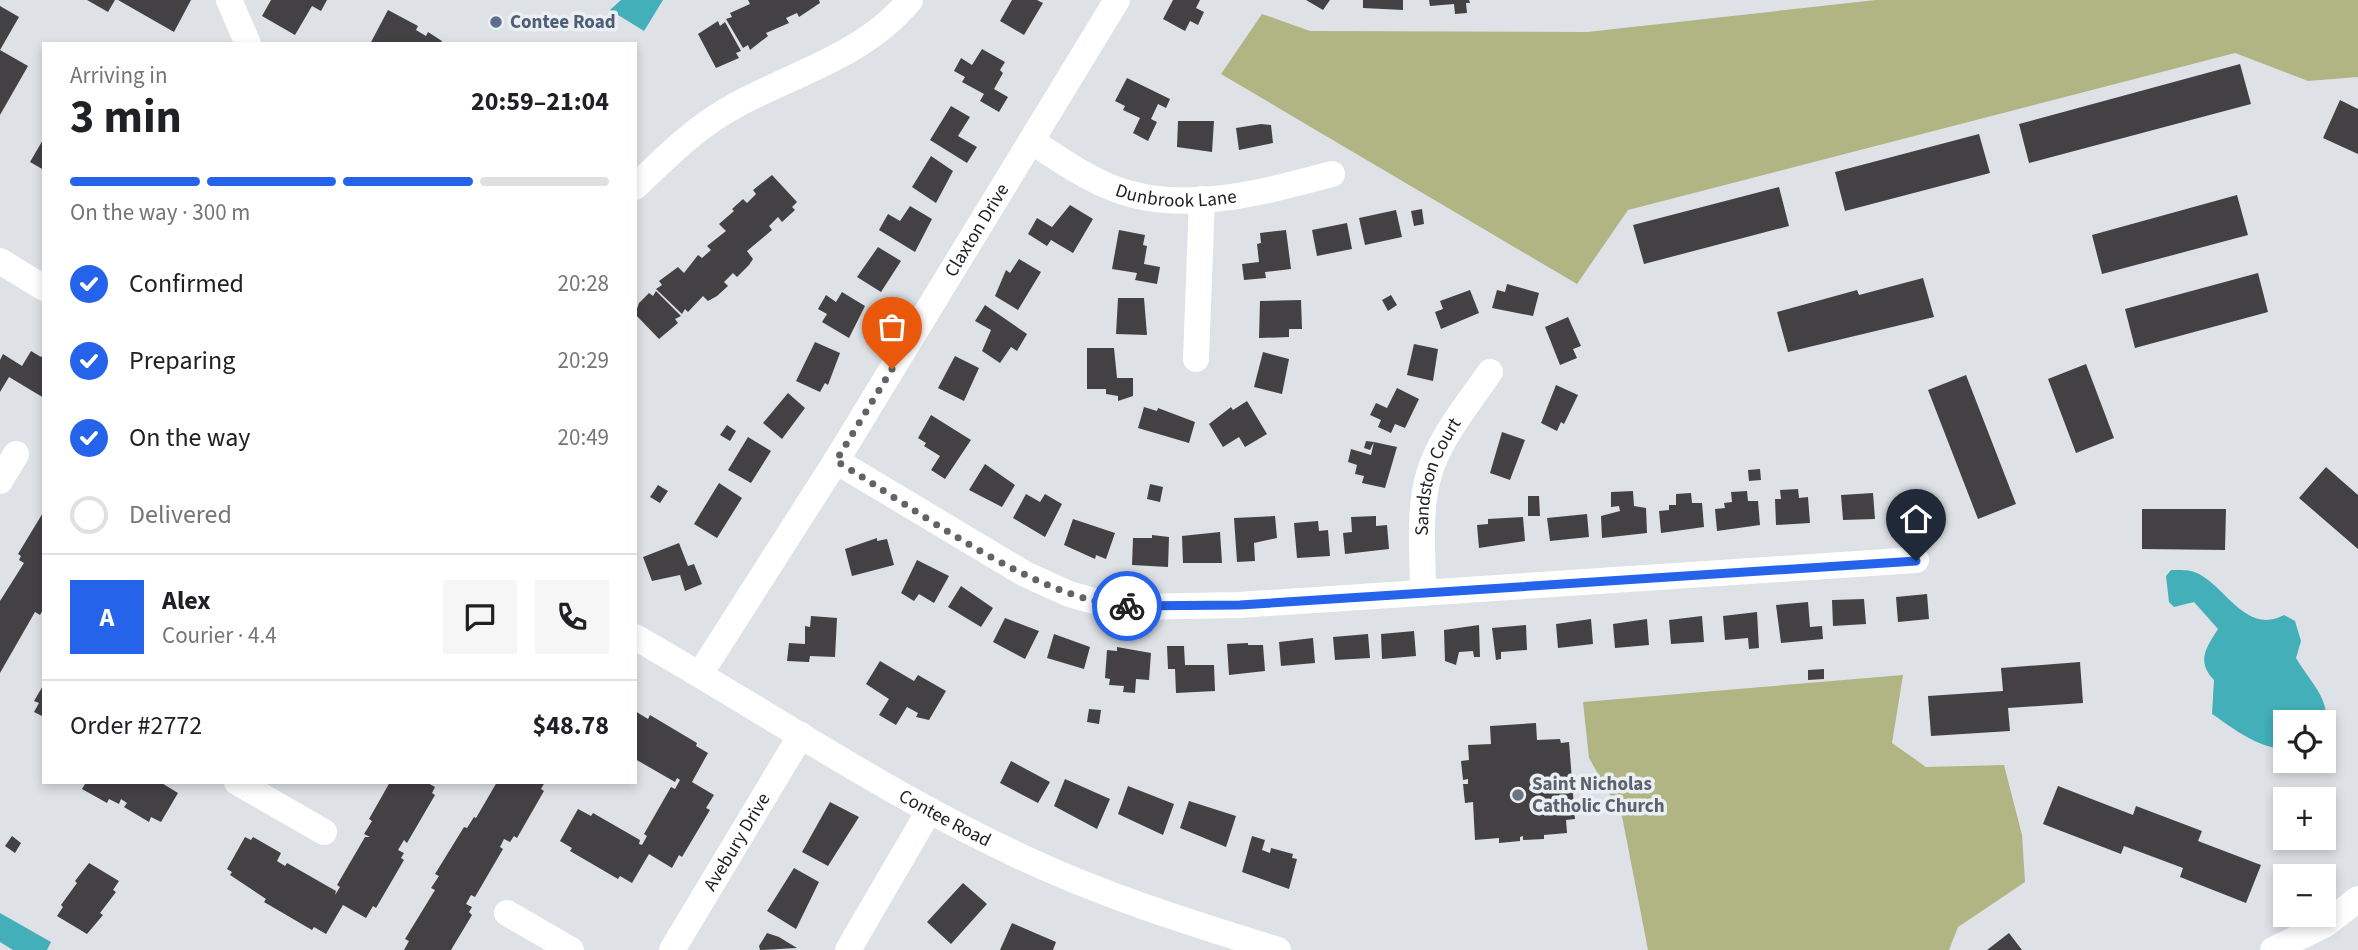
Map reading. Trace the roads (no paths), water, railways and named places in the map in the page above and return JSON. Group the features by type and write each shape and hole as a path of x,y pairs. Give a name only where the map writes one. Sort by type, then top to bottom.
{"street":[{"path":"229,0 247,42"},
{"path":"637,185 695,129 740,103 862,43 895,18 910,0"},
{"name":"Claxton Drive","path":"700,674 836,461 1118,0"},
{"name":"Dunbrook Lane","path":"1031,141 1116,189 1154,198 1202,199 1285,186 1332,174"},
{"path":"1196,359 1202,199"},
{"path":"0,261 42,287"},
{"name":"Sandston Court","path":"1423,593 1424,503 1429,475 1444,442 1490,372"},
{"path":"0,481 16,454"},
{"path":"836,461 1025,575 1091,601 1163,608 1916,561"},
{"name":"Contee Road","path":"637,638 929,811 1008,851 1088,886 1278,950"},
{"name":"Avebury Drive","path":"672,950 802,736"},
{"path":"240,784 324,832"},
{"path":"848,950 929,811"},
{"path":"2273,950 2326,924 2358,899"},
{"path":"507,913 571,950"}],"water":[{"path":"621,0 663,0 644,31 610,10"},
{"path":"2171,570 2199,574 2248,615 2271,620 2284,615 2295,621 2301,641 2296,658 2319,693 2326,710 2273,710 2273,747 2247,737 2212,714 2214,680 2204,661 2207,648 2218,629 2194,602 2174,607 2169,602 2166,576"},
{"path":"0,913 51,942 47,950 13,950 0,942"}],"place":[{"name":"Contee Road","path":"496,22"},
{"name":"Saint Nicholas Catholic Church","path":"1518,795"}]}
